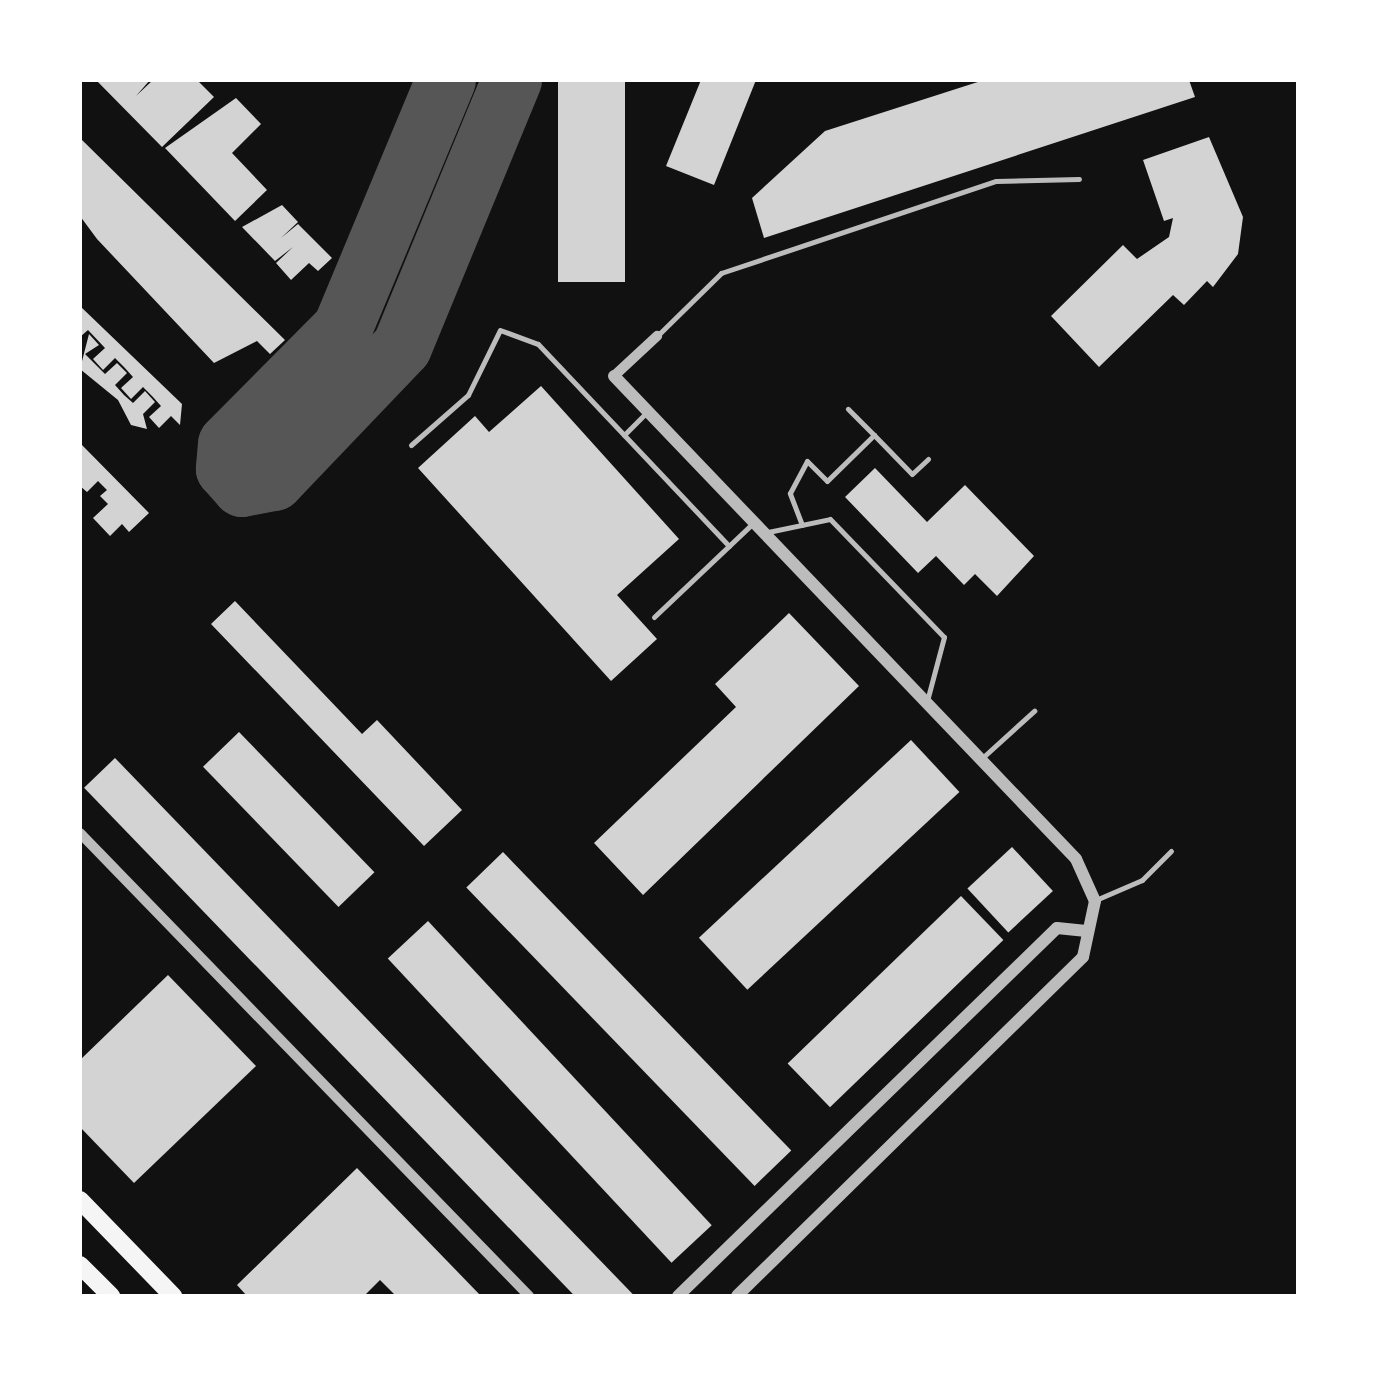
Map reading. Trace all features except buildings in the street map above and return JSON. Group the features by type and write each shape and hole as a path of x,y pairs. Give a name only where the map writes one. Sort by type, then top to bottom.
{"main road":[{"path":"80,1200 173,1296"},
{"path":"80,1265 110,1296"}],"street":[{"path":"657,336 614,376 1076,859 1096,900 1084,931 1083,957 737,1296"},
{"path":"80,833 529,1296"},
{"path":"678,1296 1057,928 1084,931"}],"lane":[{"path":"657,336 721,273 996,181 1079,179"},
{"path":"411,445 468,395 500,330 538,344 729,546"},
{"path":"848,408 912,474 928,459"},
{"path":"624,435 648,411"},
{"path":"802,525 790,494 807,461 827,481 874,435"},
{"path":"654,616 729,546 757,529 830,519 944,636 926,704"},
{"path":"980,760 1034,710"},
{"path":"1096,900 1142,880 1171,851"}],"taxiway":[{"path":"446,80 343,328 228,444 226,469 242,487 274,481 402,347 512,80"}]}
